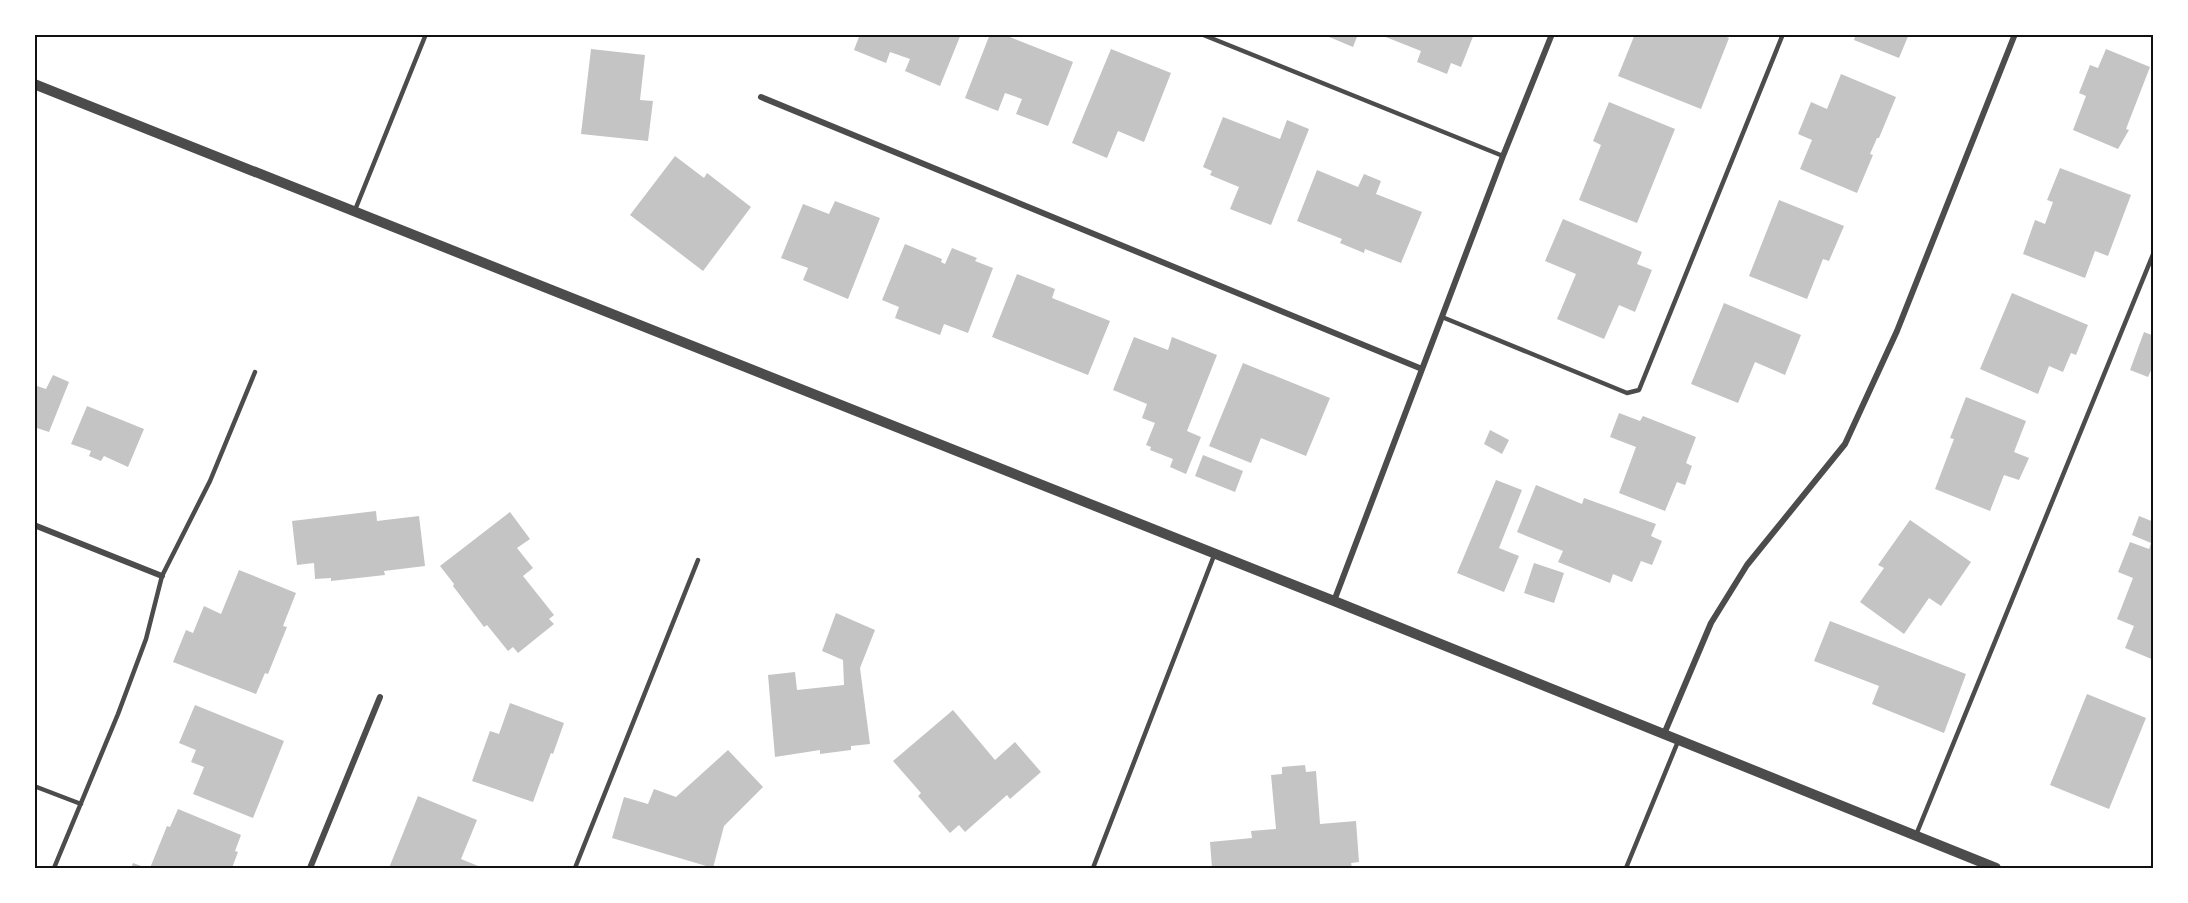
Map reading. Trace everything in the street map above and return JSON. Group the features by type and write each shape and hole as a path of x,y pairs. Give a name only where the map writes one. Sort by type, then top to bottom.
{"street":[{"path":"1334,601 1503,156 1552,34"},
{"path":"1664,734 1711,623 1747,565 1845,444 1898,331 2015,34"},
{"path":"34,84 1334,601 1996,868"},
{"path":"761,97 1422,369"},
{"path":"34,525 162,576"},
{"path":"310,868 380,697"}],"lane":[{"path":"355,212 426,34"},
{"path":"1201,34 1503,156"},
{"path":"1442,317 1627,393 1639,390 1783,34"},
{"path":"1916,835 2154,252"},
{"path":"54,868 142,650 162,576 210,481 255,372"},
{"path":"1093,868 1215,554"},
{"path":"575,868 698,560"},
{"path":"1626,868 1679,739"},
{"path":"34,786 81,804"}],"building":[{"path":"860,34 961,34 940,86 905,71 910,59 890,52 886,63 854,50"},
{"path":"990,34 1002,34 1073,62 1048,126 1016,114 1022,99 1005,93 998,111 965,98"},
{"path":"1322,34 1358,34 1353,47"},
{"path":"1378,34 1474,34 1461,67 1451,63 1447,74 1417,62 1421,51"},
{"path":"1635,34 1719,34 1729,38 1701,109 1618,76"},
{"path":"1856,34 1909,34 1899,58 1854,40"},
{"path":"591,49 645,55 640,100 653,101 648,141 581,134"},
{"path":"1111,49 1171,73 1144,142 1118,131 1107,158 1072,143"},
{"path":"2106,49 2150,67 2126,129 2129,130 2118,149 2073,130 2086,96 2079,93 2090,65 2098,68"},
{"path":"1841,74 1896,97 1870,154 1873,155 1857,193 1800,169 1812,140 1798,134 1811,102 1827,109"},
{"path":"1609,102 1675,129 1637,223 1579,200 1601,145 1593,141"},
{"path":"1223,117 1280,139 1287,120 1309,129 1271,225 1230,209 1239,187 1210,175 1212,171 1203,167"},
{"path":"675,156 704,178 707,173 751,207 703,271 630,215"},
{"path":"2060,168 2131,195 2108,256 2095,251 2085,278 2023,254 2035,220 2045,224 2053,202 2047,200"},
{"path":"1317,170 1358,187 1364,174 1381,181 1376,194 1422,212 1401,263 1365,249 1364,253 1340,243 1342,239 1297,221"},
{"path":"1779,200 1844,226 1829,261 1823,259 1807,299 1749,276"},
{"path":"835,201 880,218 848,299 803,280 808,268 781,258 803,204 829,214"},
{"path":"1563,219 1642,252 1637,264 1652,270 1635,312 1619,305 1604,339 1557,319 1576,274 1545,261"},
{"path":"905,244 942,259 941,262 945,264 952,248 977,258 975,261 993,268 968,333 944,324 940,335 895,318 899,307 882,300"},
{"path":"1017,274 1055,289 1052,298 1110,321 1088,375 992,337"},
{"path":"2012,293 2088,325 2076,355 2071,353 2063,372 2049,366 2038,394 1980,369"},
{"path":"1724,303 1801,335 1785,375 1755,362 1738,403 1691,384"},
{"path":"2144,332 2154,336 2154,364 2148,377 2130,370"},
{"path":"1134,337 1168,350 1172,337 1217,355 1187,431 1201,437 1186,474 1170,467 1173,459 1150,450 1151,447 1146,445 1155,423 1142,418 1147,404 1113,390"},
{"path":"1243,363 1330,398 1306,456 1261,438 1251,463 1209,446"},
{"path":"53,375 69,382 49,432 34,427 34,385 46,389"},
{"path":"1966,397 2026,421 2014,452 2029,458 2019,480 2004,475 1990,511 1935,489 1954,439 1950,438"},
{"path":"87,406 144,429 128,467 104,456 101,461 89,456 91,451 71,444"},
{"path":"1619,413 1640,421 1643,416 1696,437 1686,463 1692,466 1685,485 1677,482 1665,511 1619,493 1636,447 1610,437"},
{"path":"1490,430 1509,440 1502,454 1484,444"},
{"path":"1203,455 1243,471 1235,492 1195,476"},
{"path":"1496,480 1522,490 1499,548 1519,556 1504,592 1457,573"},
{"path":"1536,485 1582,504 1584,498 1656,524 1651,536 1662,541 1652,565 1641,561 1632,582 1613,574 1610,583 1558,562 1563,551 1517,532"},
{"path":"376,511 377,521 419,516 425,566 384,571 385,575 331,581 331,578 315,579 314,563 297,565 292,521"},
{"path":"510,512 530,539 517,548 533,568 523,576 554,615 549,619 554,624 518,653 513,647 508,651 487,625 484,627 440,566"},
{"path":"2139,516 2154,522 2154,660 2125,648 2134,626 2117,619 2133,578 2118,572 2130,542 2149,549 2151,543 2132,535"},
{"path":"1910,520 1971,562 1941,606 1929,598 1904,634 1860,602 1884,568 1878,565"},
{"path":"1534,563 1564,573 1554,603 1524,593"},
{"path":"239,570 296,593 283,626 287,627 268,674 265,673 256,694 173,662 186,630 193,633 204,606 221,614"},
{"path":"836,613 875,630 860,668 870,744 851,746 851,750 820,754 820,750 775,757 768,675 795,672 797,690 844,685 843,660 822,651"},
{"path":"1830,621 1966,674 1944,733 1872,704 1879,686 1814,661"},
{"path":"2087,694 2146,718 2109,809 2050,785"},
{"path":"510,703 564,723 533,802 472,781 490,731 499,734"},
{"path":"195,705 284,741 253,818 193,794 204,767 191,762 196,750 179,743"},
{"path":"953,710 995,760 1015,742 1041,772 1010,799 1007,795 965,832 959,825 950,833 918,796 921,793 893,761"},
{"path":"728,750 763,787 724,826 713,868 612,838 624,797 648,804 654,789 676,797"},
{"path":"1305,765 1306,772 1316,771 1320,824 1356,821 1359,862 1351,863 1352,868 1212,868 1210,842 1252,838 1251,831 1276,829 1271,775 1282,774 1282,767"},
{"path":"418,796 477,820 461,859 483,868 389,868"},
{"path":"178,809 241,835 232,868 150,868 167,826 170,827"},
{"path":"133,863 147,868 131,868"}]}
